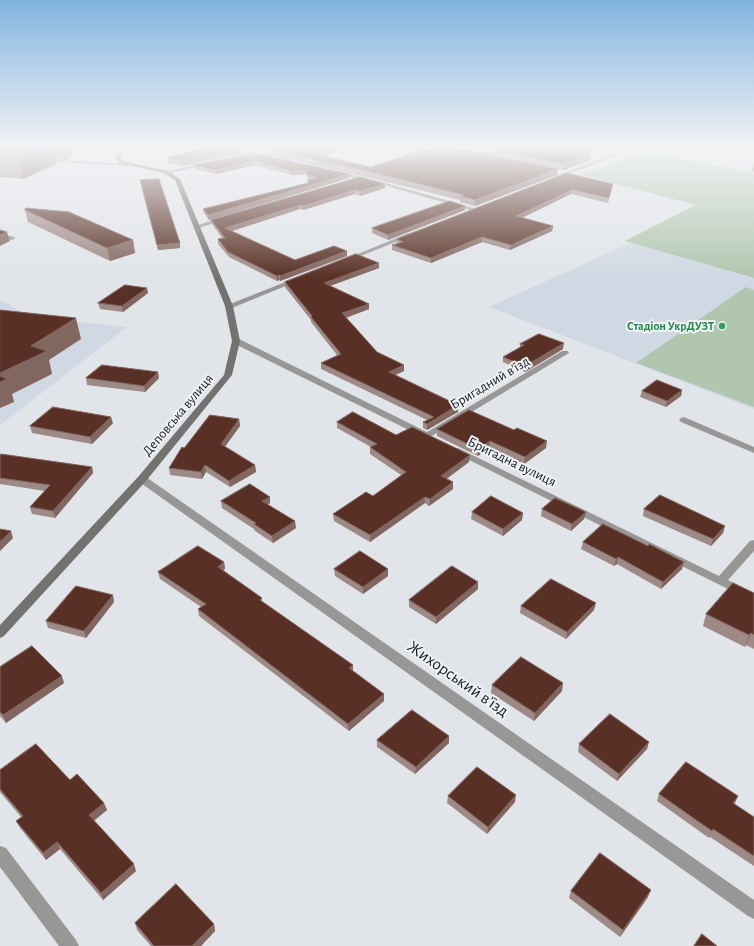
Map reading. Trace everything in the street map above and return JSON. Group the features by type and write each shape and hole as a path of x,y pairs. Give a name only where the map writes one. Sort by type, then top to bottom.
{"main road":[{"name":"Деповська вулиця","path":"0,633 142,479 228,375 236,341 229,306 181,190"}],"street":[{"path":"405,190 474,209"},
{"path":"467,212 482,206"},
{"path":"196,227 234,216"},
{"path":"337,263 417,232"},
{"path":"0,236 12,238"},
{"path":"229,306 301,278"},
{"name":"Бригадна вулиця","path":"236,341 754,598"},
{"name":"Бригадний в’їзд","path":"427,436 566,353"},
{"path":"684,420 754,450"},
{"name":"Жихорський в’їзд","path":"142,479 754,910"},
{"path":"721,581 754,544"},
{"path":"0,854 70,946"}],"shaded area":[{"path":"632,242 754,278 754,409 489,307"},
{"path":"0,299 29,317 127,327 0,425"}],"green space":[{"path":"640,190 754,190 754,278 625,241 696,205"},
{"name":"Стадіон УкрДУЗТ","path":"746,287 754,290 754,407 636,363"}],"building":[{"path":"143,190 163,190 180,243 157,245"},
{"path":"279,190 293,190 208,215 203,209"},
{"path":"314,190 355,190 225,228 295,260 334,246 347,251 280,276 277,276 228,252 218,239 225,238 211,220"},
{"path":"444,190 501,190 475,200 460,196 464,195"},
{"path":"523,190 572,190 516,216 553,226 511,245 482,237 431,258 392,245 403,242 397,239"},
{"path":"573,190 611,190 609,198"},
{"path":"450,201 465,206 388,235 372,228"},
{"path":"26,208 69,212 133,240 107,248 25,210"},
{"path":"0,230 7,232 0,235"},
{"path":"356,254 379,263 324,283 369,304 342,313 377,352 404,365 389,372 458,405 427,424 423,422 434,417 321,363 341,354 285,282"},
{"path":"125,285 147,288 122,306 98,303"},
{"path":"0,310 76,318 31,346 47,351 0,373"},
{"path":"539,334 564,343 525,366 503,357 524,345 520,344"},
{"path":"102,365 158,372 144,386 86,378"},
{"path":"0,376 7,379 0,382"},
{"path":"657,380 682,390 667,401 642,391"},
{"path":"53,407 111,417 90,437 30,426"},
{"path":"469,410 514,430 517,428 547,441 525,457 490,441 478,449 437,429"},
{"path":"353,412 396,435 412,427 470,455 441,476 453,482 430,499 425,497 370,535 333,514 366,492 373,496 406,472 370,447 377,444 337,422"},
{"path":"210,415 239,419 221,444 255,465 229,481 205,465 201,472 169,468 182,447 184,448"},
{"path":"1,454 92,467 53,511 30,507 50,485 0,478"},
{"path":"250,484 270,497 262,501 295,521 272,536 254,524 256,523 221,501"},
{"path":"660,495 725,526 713,539 644,509"},
{"path":"491,496 523,513 503,529 472,512"},
{"path":"555,498 586,512 572,524 542,509"},
{"path":"603,524 648,546 649,544 684,562 663,582 618,557 616,559 583,542"},
{"path":"0,529 11,531 0,542"},
{"path":"198,546 224,562 218,567 262,598 260,600 353,665 349,668 384,694 348,724 198,609 206,604 158,572"},
{"path":"360,551 388,569 363,587 334,569"},
{"path":"452,566 478,582 436,617 409,600"},
{"path":"551,579 596,603 567,632 521,606"},
{"path":"733,583 754,593 754,635 751,633 749,635 706,614"},
{"path":"76,586 113,595 84,631 46,621"},
{"path":"32,646 62,676 3,715 0,712 0,667"},
{"path":"521,657 563,683 535,713 492,685"},
{"path":"412,710 449,736 416,767 377,740"},
{"path":"610,714 649,742 619,774 579,744"},
{"path":"36,744 70,780 77,774 104,803 89,815 134,864 101,893 57,842 43,853 16,821 23,816 0,789 0,770"},
{"path":"686,762 738,796 733,803 754,817 754,856 713,829 712,831 659,794"},
{"path":"477,767 516,795 488,827 448,796"},
{"path":"600,853 651,890 623,930 571,891"},
{"path":"176,884 214,924 192,946 154,946 135,923"},
{"path":"702,934 717,946 694,946"}],"place":[{"name":"Стадіон УкрДУЗТ","path":"722,326"}]}
